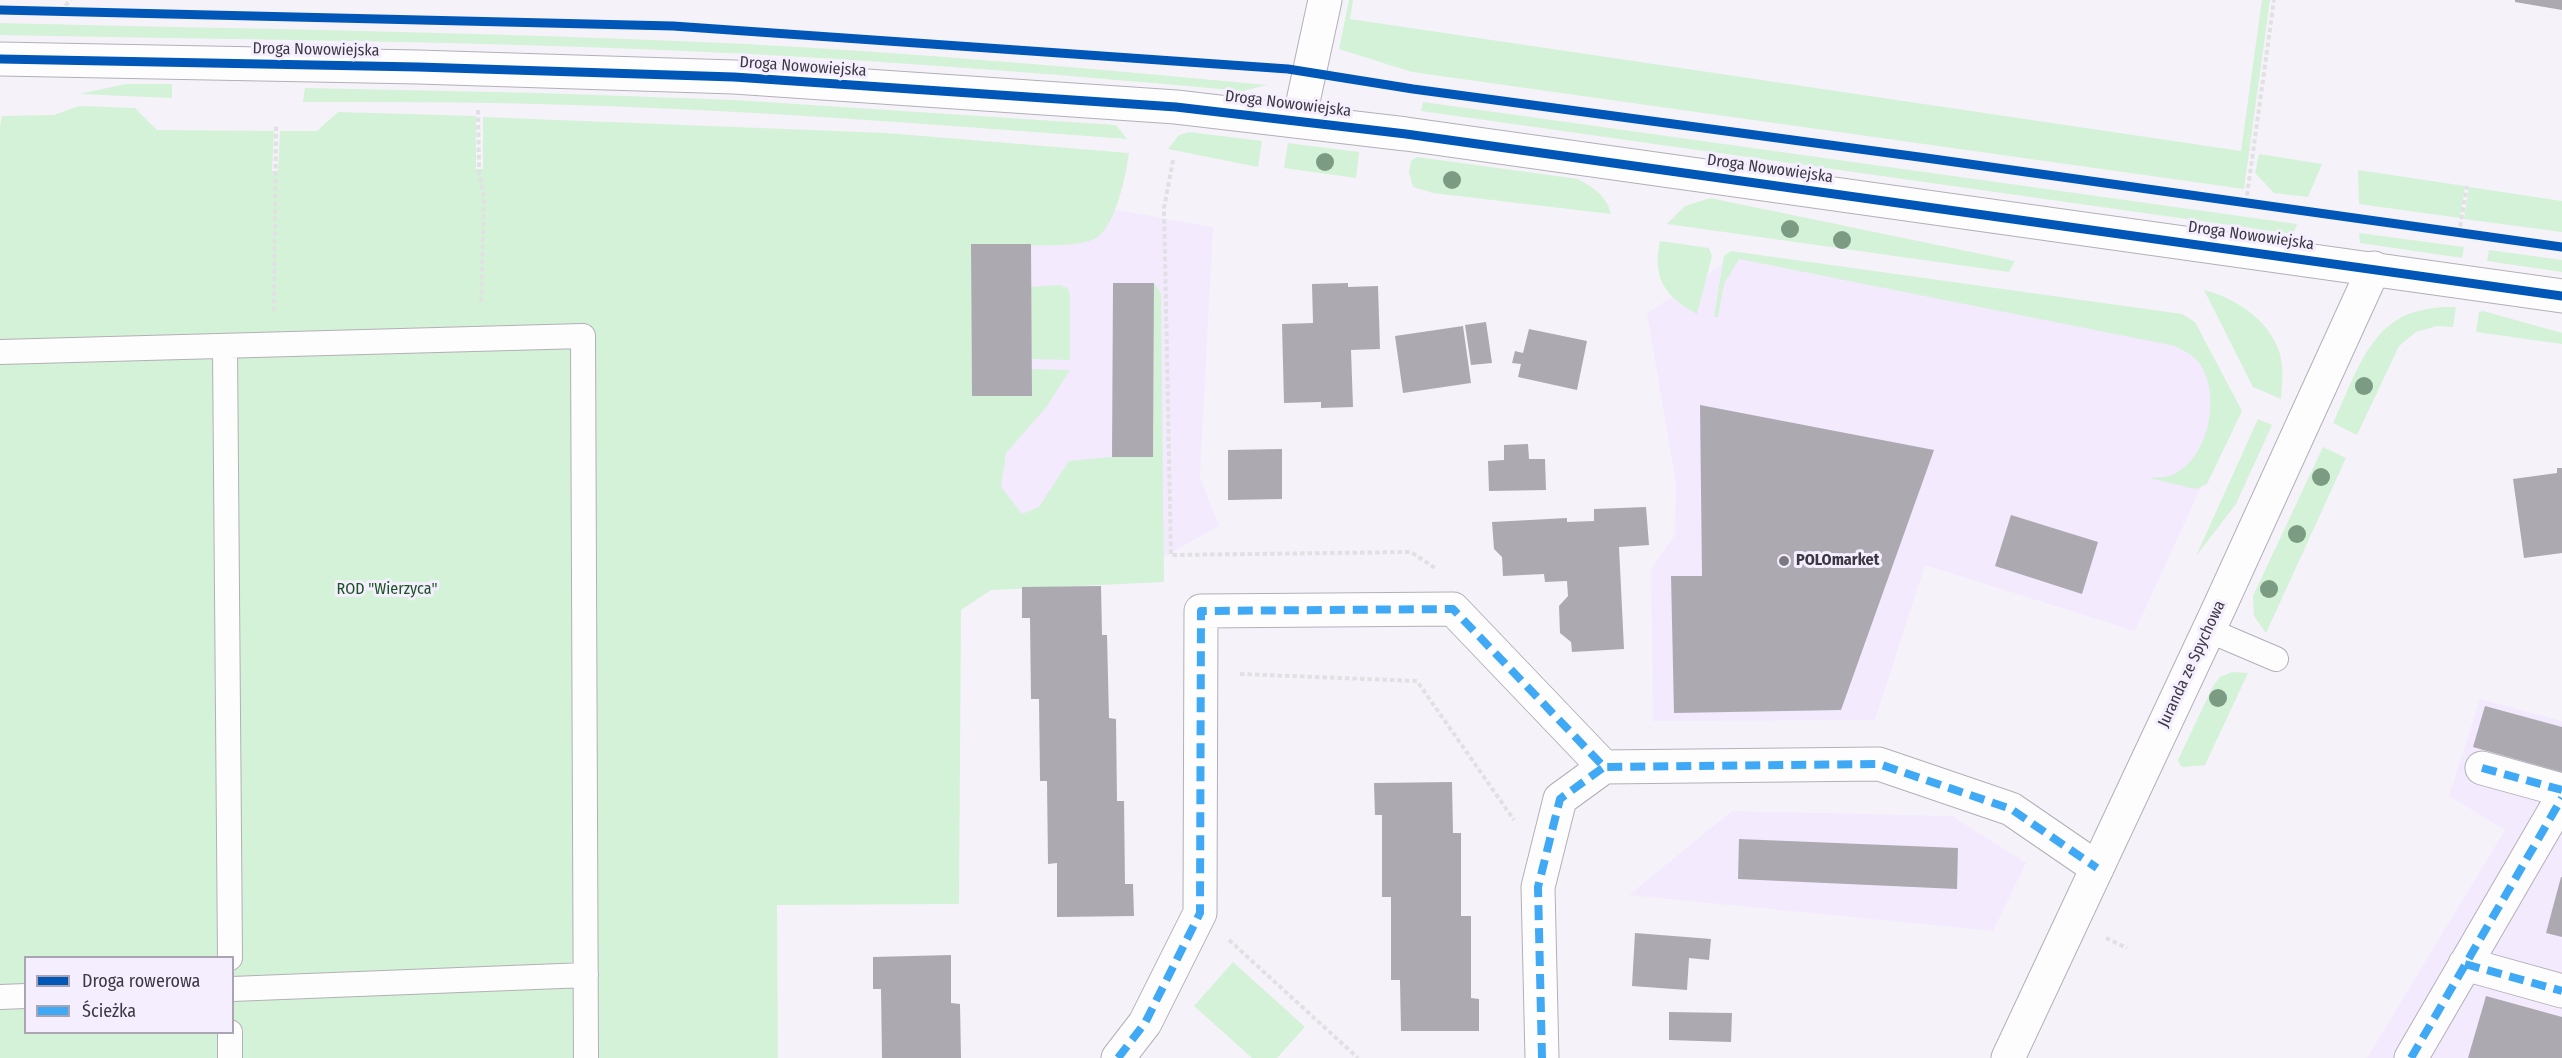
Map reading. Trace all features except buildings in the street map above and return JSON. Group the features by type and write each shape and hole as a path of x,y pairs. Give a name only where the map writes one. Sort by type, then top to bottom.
{"street":[{"path":"1299,120 1325,0"},
{"name":"Droga Nowowiejska","path":"0,59 406,66 734,77 1160,106 1299,120 2562,296"},
{"name":"Juranda ze Spychowa","path":"2008,1058 2374,268"},
{"path":"1119,1058 1145,1023 1200,914 1201,611 1453,609 1604,767"},
{"path":"1542,1058 1538,887 1560,800 1604,767 1880,764 2011,809 2097,868"},
{"path":"2482,768 2562,790"},
{"path":"2410,1058 2562,798"},
{"path":"2465,964 2562,991"}],"lane":[{"path":"0,352 583,336 586,1058"},
{"path":"225,347 230,956"},
{"path":"2208,630 2276,659"},
{"path":"234,989 586,975"},
{"path":"0,997 24,996"},
{"path":"230,1034 230,1058"}],"path":[{"path":"60,10 71,0"},
{"path":"2246,203 2274,0"},
{"path":"478,110 479,170 484,198 480,339"},
{"path":"273,345 276,124"},
{"path":"1171,555 1164,208 1173,160"},
{"path":"2459,234 2467,186"},
{"path":"1200,672 1417,681 1519,828"},
{"path":"1200,914 1358,1058"}],"shaded area":[{"path":"965,183 1213,227 1200,477 1219,526 1162,558 961,561"},
{"path":"1739,254 2191,340 2235,413 2135,631 1925,565 1875,720 1653,721 1651,569 1675,535 1676,485 1647,313"},
{"path":"2480,699 2562,721 2562,1058 2367,1058 2505,830 2449,796"},
{"path":"1732,811 1952,816 2026,863 1993,931 1629,895"}],"green space":[{"path":"1349,0 1353,0 1350,19 2241,151 2262,0 2270,0 2244,189 1412,72 1339,49"},
{"path":"0,23 466,34 746,44 1072,67 1267,85 1243,91 935,66 656,50 0,35"},
{"path":"126,84 172,84 172,98 79,94"},
{"path":"305,88 735,100 1116,125 1127,139 687,109 510,103 303,102"},
{"path":"1423,102 2297,224 2293,234 1421,111"},
{"name":"ROD \"Wierzyca\"","path":"79,106 135,108 157,130 274,131 272,171 278,171 280,131 317,131 338,112 476,116 476,169 483,169 483,117 886,133 1129,153 1123,186 1114,211 1103,232 1096,238 1086,242 1055,245 971,244 972,396 1032,396 1032,369 1070,370 1047,406 1006,453 1001,487 1022,514 1039,507 1069,461 1112,457 1153,457 1154,283 1161,293 1164,582 991,590 961,610 959,904 777,905 778,1058 0,1058 0,126 2,116 54,115"},
{"path":"1189,132 1262,141 1258,167 1168,149 1179,135"},
{"path":"1288,143 1359,152 1356,178 1284,168"},
{"path":"2259,154 2322,164 2308,197 2274,193 2255,173"},
{"path":"1417,157 1578,179 1599,193 1611,214 1433,193 1413,187 1409,172 1411,161"},
{"path":"2358,170 2465,186 2460,218 2359,204"},
{"path":"2469,187 2562,201 2562,232 2464,219"},
{"path":"1710,198 2015,261 2009,272 1667,224 1685,206"},
{"path":"2359,233 2464,247 2462,258 2360,243"},
{"path":"1660,241 1709,248 1712,256 1697,314 1669,293 1664,285 1658,266"},
{"path":"2489,250 2562,260 2562,272 2487,261"},
{"path":"1731,251 2182,314 2195,322 2242,411 2207,484 2195,489 2149,478 2169,476 2184,467 2202,444 2207,429 2210,413 2208,382 2201,365 2184,350 2175,346 1739,259 1724,284 1718,317 1714,317 1724,256"},
{"path":"1060,285 1067,288 1070,295 1070,360 1032,359 1031,287"},
{"path":"2204,290 2238,304 2267,329 2281,357 2281,399 2253,387"},
{"path":"2441,307 2456,307 2453,327 2437,326 2416,332 2399,346 2357,435 2333,423 2359,365 2367,351 2387,327 2405,316"},
{"path":"2483,311 2562,333 2562,344 2476,332 2479,312"},
{"path":"2258,419 2272,425 2236,504 2196,556"},
{"path":"2323,447 2346,458 2266,633 2254,616 2253,596"},
{"path":"2232,672 2248,673 2205,765 2183,767 2178,760 2213,686 2220,677"},
{"path":"1233,962 1305,1027 1277,1058 1252,1058 1194,1006"}],"marked path":[{"path":"1118,1058 1145,1023 1200,913 1201,611 1453,609 1604,767 1879,764 2011,809 2097,868"},
{"path":"1542,1058 1538,887 1560,799 1604,767"},
{"path":"2482,768 2562,790"},
{"path":"2411,1058 2562,798"},
{"path":"2465,964 2562,991"}],"cycle path":[{"path":"0,10 673,26 1288,69 1413,89 2562,247"},
{"path":"0,59 418,67 734,77 1176,107 1406,134 2562,296"}],"place":[{"name":"POLOmarket","path":"1784,561"}]}
